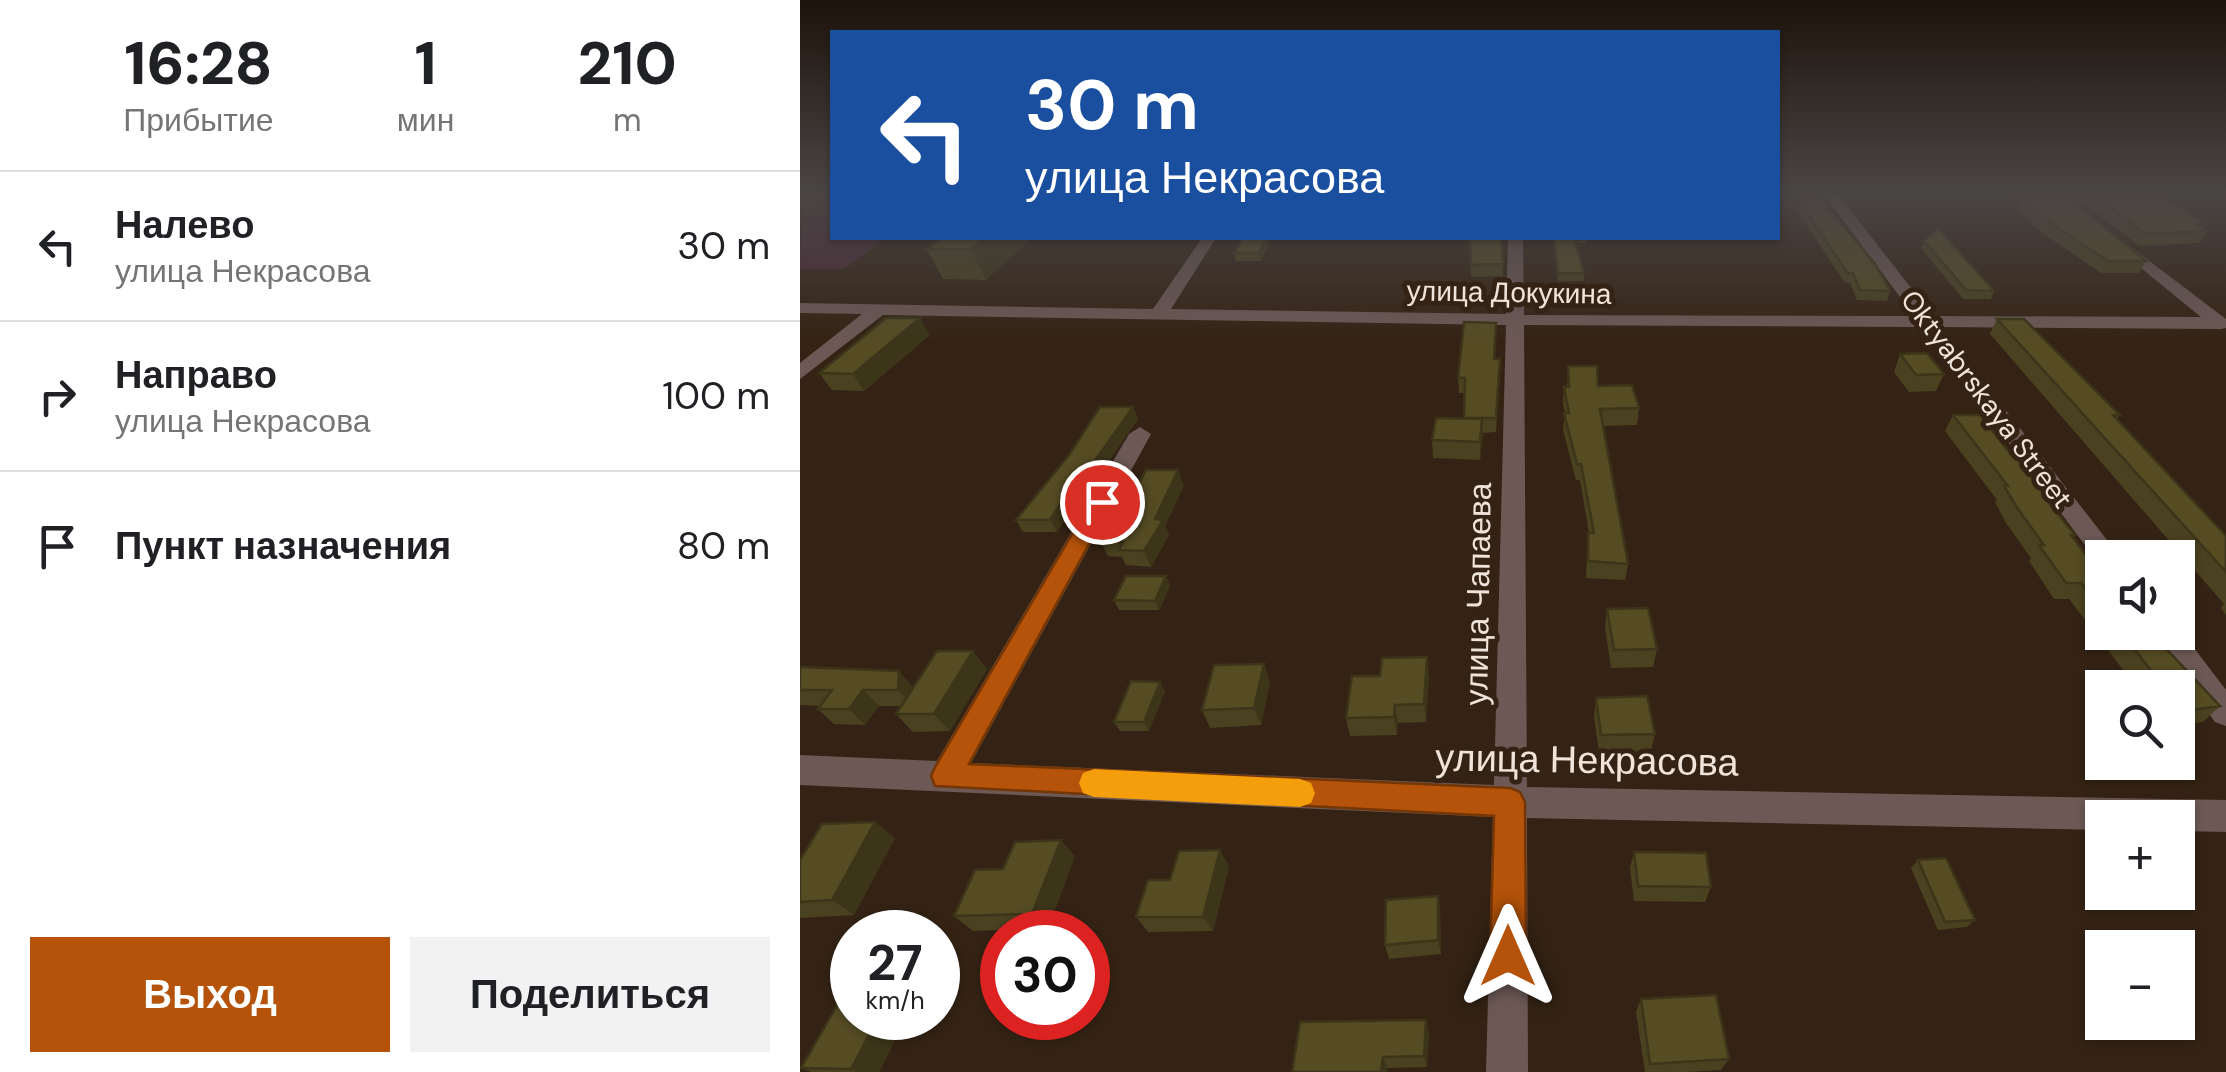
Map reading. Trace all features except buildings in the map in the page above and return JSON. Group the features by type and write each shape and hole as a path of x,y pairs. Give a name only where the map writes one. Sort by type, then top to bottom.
{"street":[{"path":"1158,315 1206,243"},
{"name":"улица Чапаева","path":"1507,1072 1516,243"},
{"name":"Oktyabrskaya Street","path":"1868,243 2094,540"},
{"path":"2119,243 2222,325"},
{"name":"улица Докукина","path":"800,308 1516,320 2222,325"},
{"path":"800,373 877,311"},
{"path":"946,776 1140,434"},
{"path":"2179,650 2226,713"},
{"name":"улица Некрасова","path":"800,770 1510,802 2226,816"}],"shaded area":[{"path":"801,243 879,243 844,269 800,269"}],"slow traffic":[{"path":"1094,783 1300,793"}],"route":[{"path":"1102,502 946,776 1510,802 1508,956"}]}
